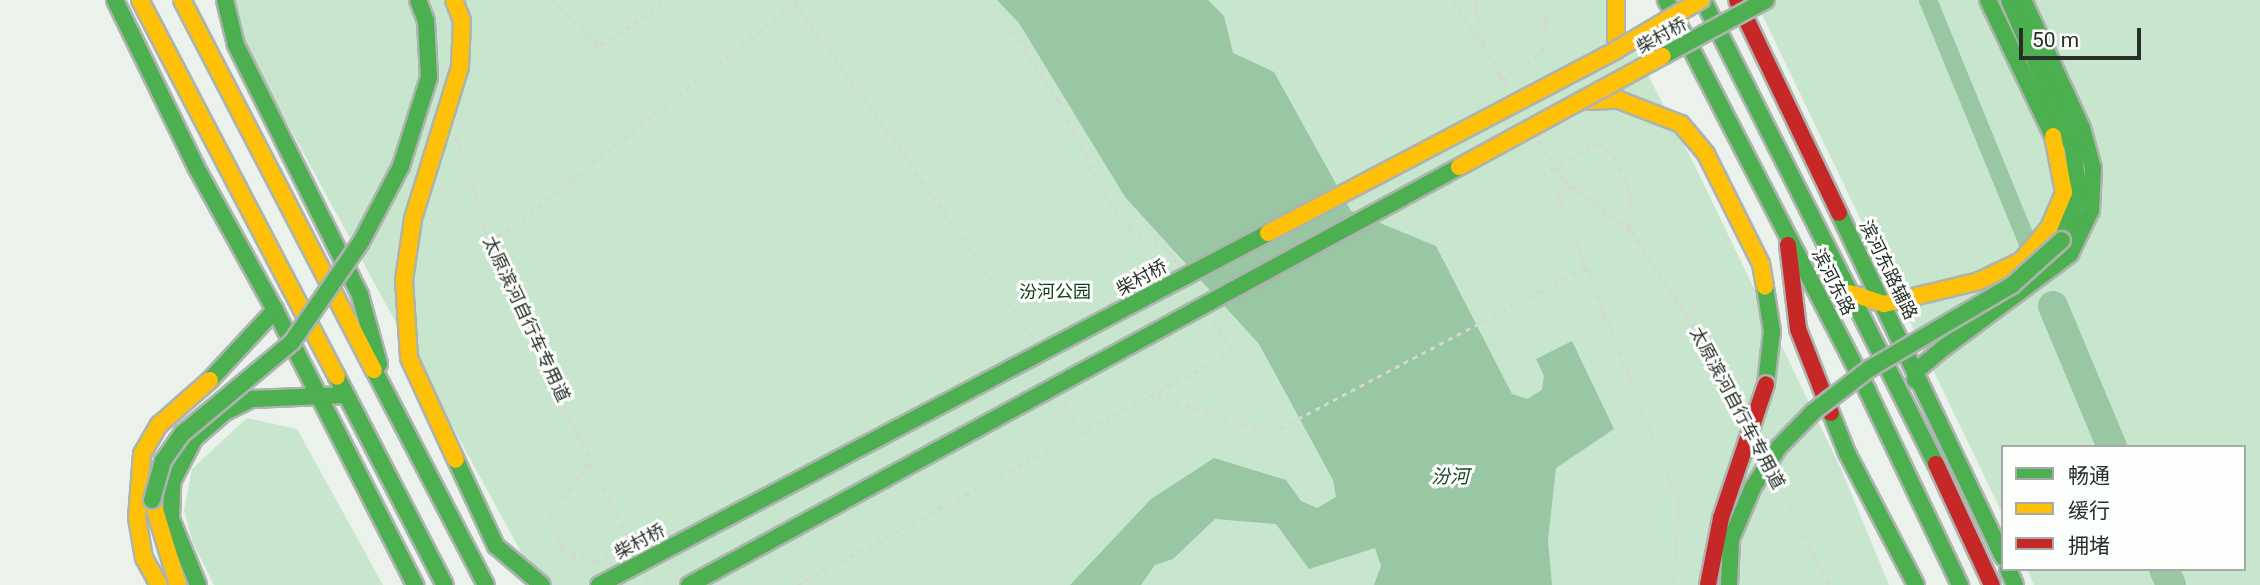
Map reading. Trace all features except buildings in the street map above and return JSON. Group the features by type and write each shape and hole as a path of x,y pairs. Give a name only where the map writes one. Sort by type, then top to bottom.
{"main road":[{"path":"115,0 196,167 275,310 415,585"},
{"path":"140,0 445,585"},
{"path":"182,0 486,585"},
{"path":"225,0 236,45 360,295 389,398"},
{"path":"178,585 163,547 152,500 163,461 182,434 292,342 373,220 406,155 429,77 426,21 418,0"},
{"path":"454,0 462,21 460,67 413,219 404,280 409,358 496,546 542,585"},
{"path":"1616,0 1616,50"},
{"name":"滨河东路","path":"1666,0 1787,234 1961,585"},
{"name":"柴村桥","path":"599,585 1616,50 1702,0"},
{"name":"滨河东路","path":"1702,0 1913,418 1992,585"},
{"name":"滨河东路辅路","path":"1737,0 2001,553"},
{"name":"柴村桥","path":"688,585 1585,101 1766,0"},
{"path":"1850,293 1884,304 1979,281 2021,261 2049,228 2064,192 2053,134 1988,0"},
{"path":"1729,585 1731,539 1753,487 1779,447 1813,412 1868,369 2012,285 2047,258 2062,240 2079,195 2073,148 2009,0"},
{"path":"1913,418 1916,371 2070,254 2091,210 2093,168 2082,128 2023,0"},
{"path":"1585,101 1619,100 1681,124 1706,154 1761,264 1772,331 1766,384 1721,518 1708,585"},
{"path":"1787,234 1798,329 1847,453 1916,585"},
{"path":"159,585 144,558 137,518 142,454 159,425 232,362 275,310"},
{"path":"198,585 171,519 172,482 194,439 225,412 252,399 346,395"}],"path":[{"path":"551,0 600,46 668,0"},
{"path":"983,0 1012,31 1059,101 1104,193 1129,229 1170,252 1184,274"},
{"path":"1454,0 1514,99"},
{"path":"1475,0 1483,45"},
{"path":"1491,84 1542,54 1546,20 1541,0"},
{"path":"490,244 795,1 1026,323 1038,347"},
{"name":"太原滨河自行车专用道","path":"454,127 458,152 490,244 638,560"},
{"name":"太原滨河自行车专用道","path":"1535,133 1573,187 1629,229 1712,354 1744,416"},
{"path":"1542,175 1597,143 1616,159 1631,193 1629,229"},
{"path":"1573,187 1558,193 1680,506 1673,585"},
{"path":"1156,394 1271,433 1301,420 1586,267"},
{"path":"797,585 1232,352 1205,307"},
{"path":"1062,396 1079,432"},
{"path":"593,461 549,514 562,550 595,562 645,535 656,555"},
{"name":"太原滨河自行车专用道","path":"1775,477 1829,585"},
{"path":"643,573 649,585"}],"green space":[{"name":"汾河公园","path":"220,0 1609,0 1694,164 1841,469 1889,585 539,585"},
{"path":"1755,0 2260,0 2260,585 2034,585 2028,571 2246,571 2246,445 2001,445 2001,511"},
{"path":"247,418 297,429 383,585 214,585 193,543 184,510 192,469"}],"water":[{"name":"汾河","path":"997,0 1208,0 1224,16 1233,53 1274,72 1351,211 1436,246 1512,394 1527,399 1542,390 1544,376 1536,359 1572,341 1614,429 1556,468 1548,540 1552,585 1374,585 1381,566 1375,548 1309,569 1276,524 1215,519 1173,559 1155,565 1141,585 1070,585 1151,499 1214,458 1286,480 1301,501 1317,508 1336,497 1333,480 1259,344 1125,197 1019,23"}],"waterway":[{"path":"1928,0 2030,249"},
{"path":"2053,306 2111,445"},
{"path":"2165,571 2171,585"}],"traffic: fast":[{"path":"115,0 196,167 275,310 415,585"},
{"path":"225,0 236,45 360,295 379,364"},
{"path":"152,500 163,461 182,434 292,342 361,242 401,166 429,77 426,21 418,0"},
{"path":"1666,0 1867,390 1960,585"},
{"path":"1703,0 1936,464"},
{"path":"1663,56 1766,0"},
{"path":"1988,0 2053,136"},
{"path":"2009,0 2073,148 2079,195 2062,240"},
{"path":"1915,380 1916,371 1945,347 2070,254 2091,210 2093,168 2082,128 2023,0"},
{"path":"689,585 1459,167"},
{"path":"1839,213 2001,553"},
{"path":"599,585 1268,233"},
{"path":"1729,585 1731,539 1753,487 1779,447 1813,412 1869,369 2012,285 2062,240"},
{"path":"1765,287 1772,331 1766,384"},
{"path":"210,380 275,310"},
{"path":"374,370 486,585"},
{"path":"337,377 445,585"},
{"path":"198,585 171,519 172,482 194,439 225,412 252,399 346,395"},
{"path":"1831,413 1847,453 1916,585"},
{"path":"456,460 496,546 542,585"},
{"path":"2009,571 2015,585"}],"traffic: slow":[{"path":"140,0 337,377"},
{"path":"182,0 374,370"},
{"path":"454,0 462,21 460,67 413,219 404,280 409,358 456,460"},
{"path":"1616,0 1616,50"},
{"path":"1268,233 1616,50 1701,0"},
{"path":"1459,167 1663,56"},
{"path":"1585,101 1619,100 1681,124 1706,154 1761,264 1765,287"},
{"path":"1850,293 1884,304 1979,281 2021,261 2049,228 2064,192 2053,136"},
{"path":"159,585 144,558 137,518 142,454 159,425 210,380"},
{"path":"152,500 178,585"}],"traffic: jam":[{"path":"1737,0 1839,213"},
{"path":"1788,245 1798,329 1831,413"},
{"path":"1708,585 1721,518 1766,384"},
{"path":"1936,464 1992,585"}]}
